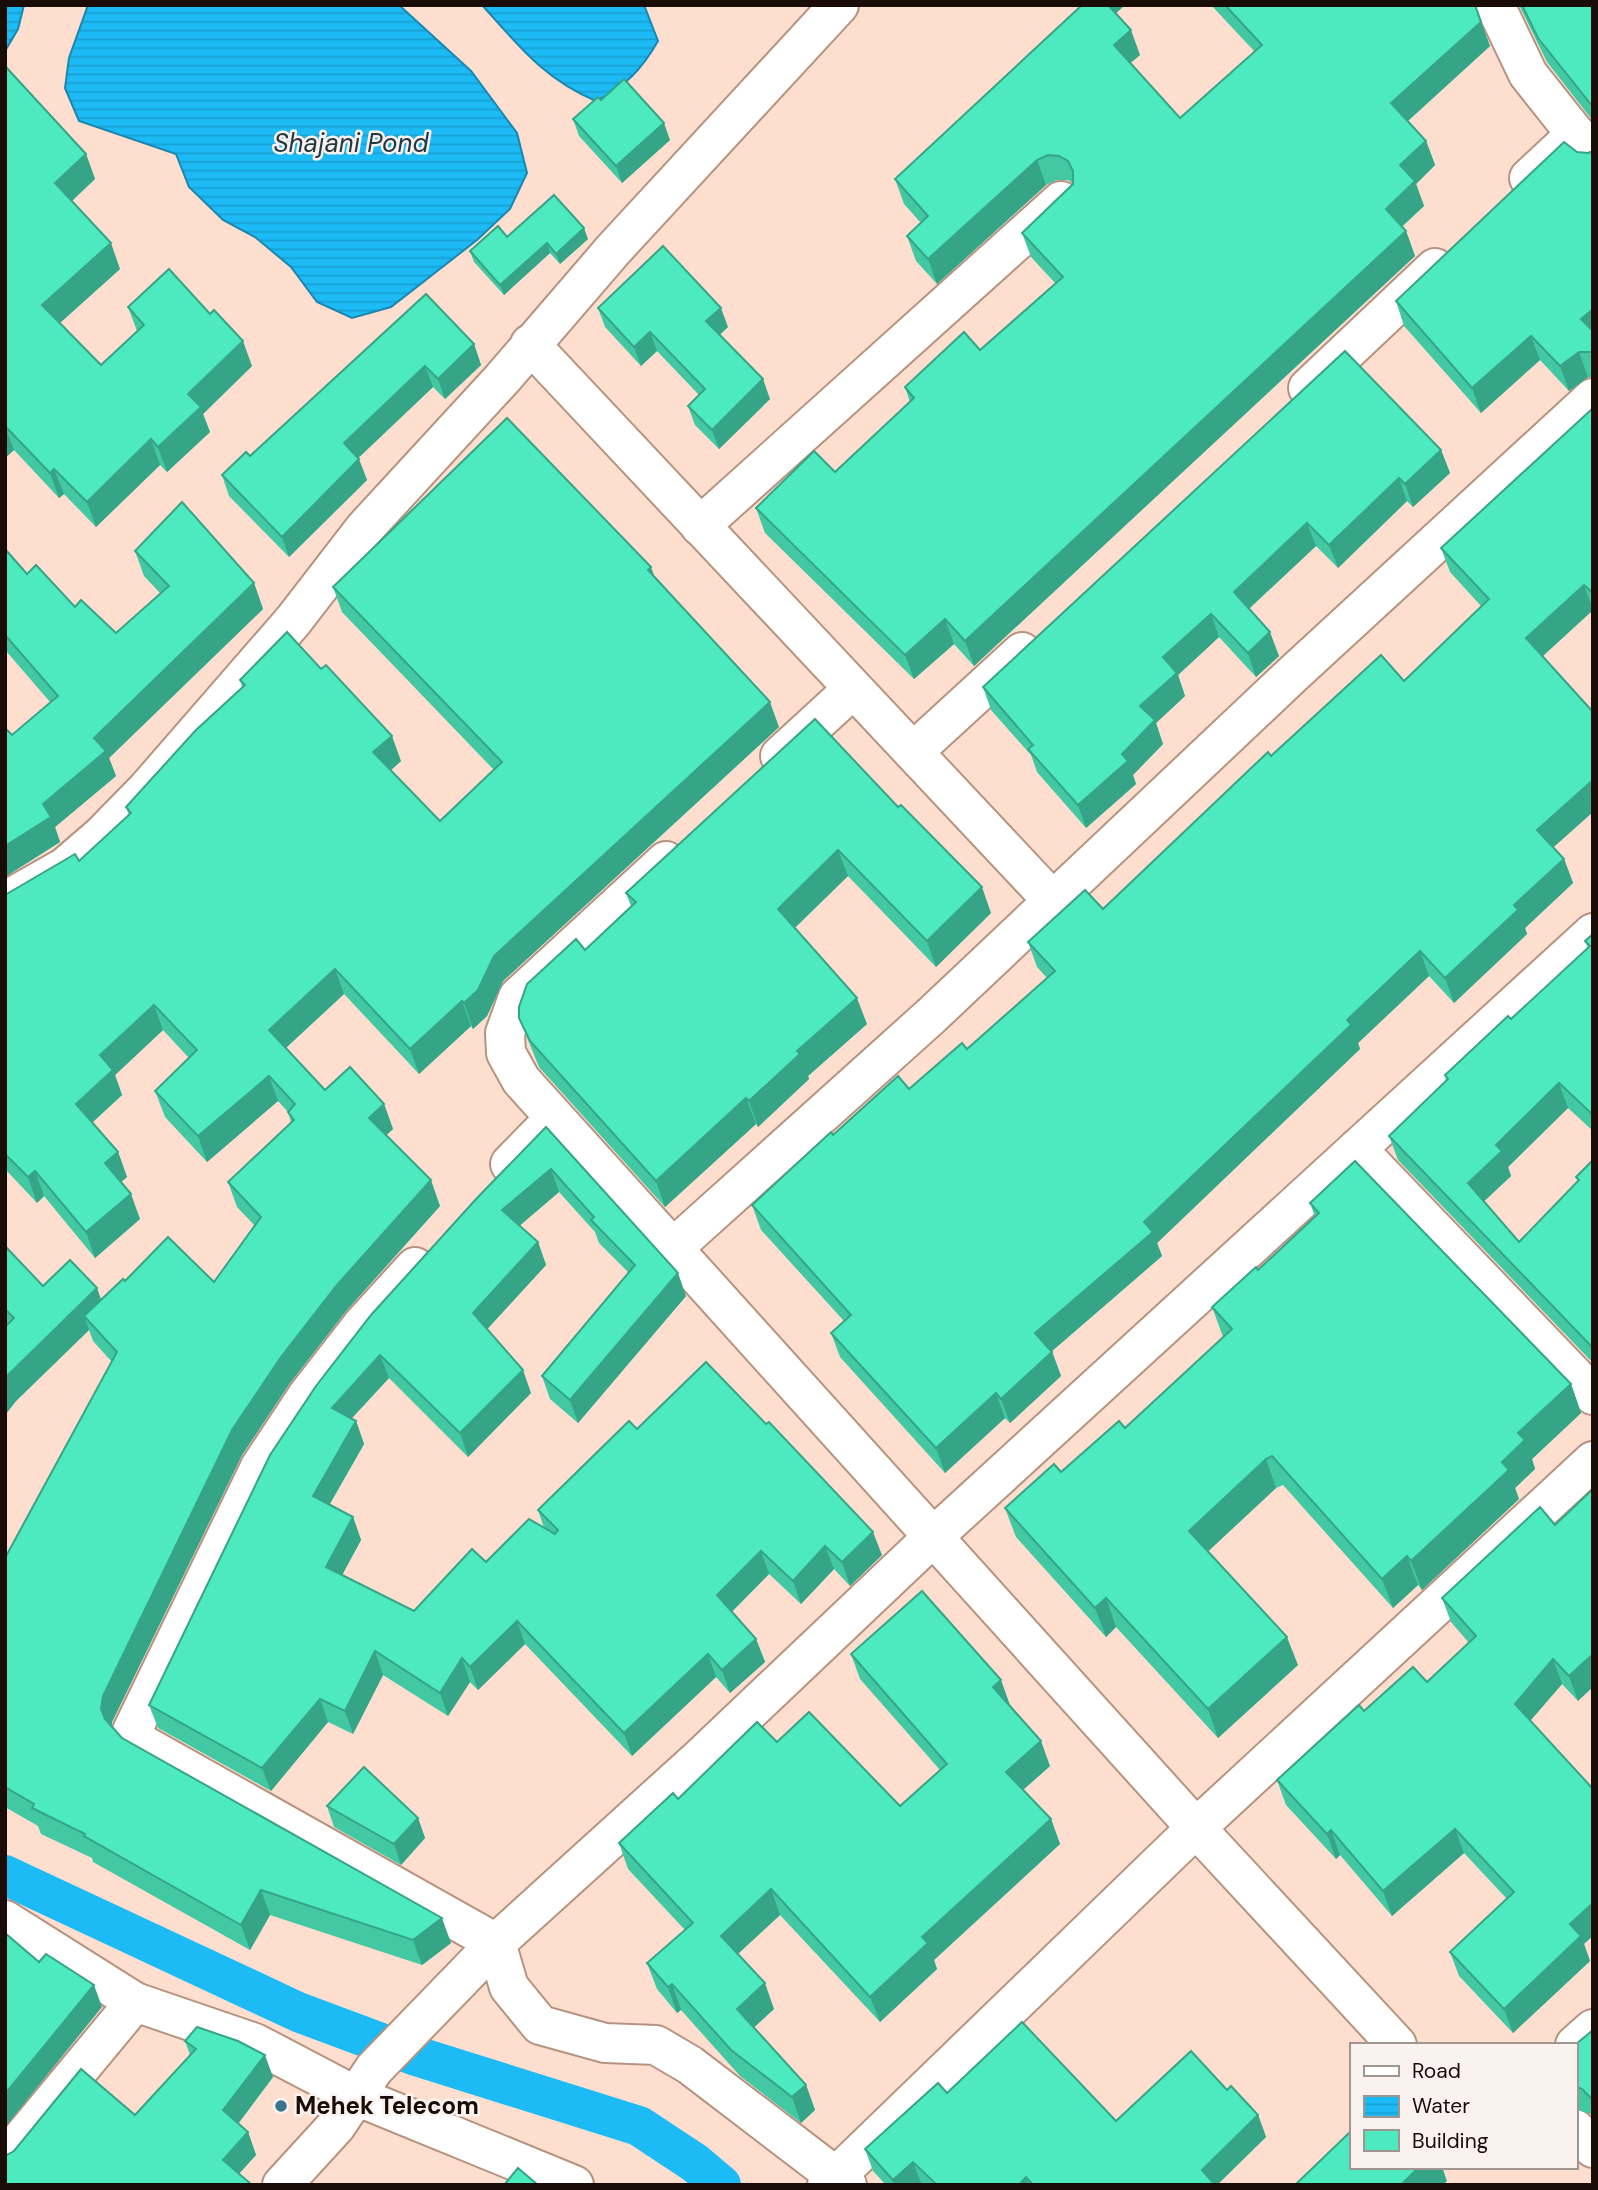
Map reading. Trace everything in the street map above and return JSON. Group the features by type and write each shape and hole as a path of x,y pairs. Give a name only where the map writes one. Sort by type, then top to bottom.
{"street":[{"path":"5,901 65,867 102,835 147,789 293,621 364,529 434,455 530,344 838,5"},
{"path":"1495,5 1528,74 1584,145 1505,201"},
{"path":"700,526 1061,201"},
{"path":"1284,410 1465,239"},
{"path":"530,344 1053,901"},
{"path":"673,1249 931,1016 1593,398"},
{"path":"913,752 1045,630"},
{"path":"751,782 853,689"},
{"path":"691,838 518,997 509,1015 505,1033 506,1054 522,1080 555,1118 1196,1828 1395,2043"},
{"path":"282,2185 336,2126 365,2082 496,1943 700,1758 933,1537 1593,933"},
{"path":"488,1187 555,1118"},
{"path":"1357,1149 1593,1395"},
{"path":"437,1242 363,1324 307,1396 261,1467 132,1731 142,1744 496,1943 509,1987 540,2025 605,2043 656,2045 690,2065 836,2182 1196,1828 1593,1461"},
{"path":"5,1920 135,2002 365,2082 574,2185"},
{"path":"5,2158 135,2002"},
{"path":"1577,2043 1593,2029"},
{"path":"1577,2131 1593,2148"}],"water":[{"path":"5,5 24,5 18,29 5,51"},
{"name":"Shajani Pond","path":"88,5 399,5 471,71 517,133 527,173 510,209 477,240 391,307 352,318 317,302 291,267 255,237 223,220 189,187 176,154 79,121 65,88 69,58"},
{"path":"482,5 644,5 658,41 632,76 616,90 596,101 547,72"}],"building":[{"path":"1082,5 1108,5 1131,30 1114,45 1180,118 1262,45 1225,5 1475,5 1481,22 1391,103 1426,141 1400,165 1415,181 1386,209 1406,231 965,641 945,619 905,655 756,508 814,451 835,472 914,398 905,387 964,332 980,350 1063,277 1022,233 1073,184 1073,171 1068,161 1059,156 1048,155 1037,160 928,259 907,236 928,216 895,179"},
{"path":"1522,5 1593,5 1593,107 1538,38"},
{"path":"5,66 86,154 55,183 111,243 42,305 101,365 144,325 128,307 169,269 210,314 214,310 243,341 188,394 201,407 158,447 151,439 87,502 54,469 50,473 5,426"},
{"path":"624,79 664,123 616,166 573,119 598,97 601,100"},
{"path":"1564,142 1577,152 1593,151 1593,309 1581,319 1593,331 1593,354 1579,352 1560,366 1531,336 1472,388 1396,301"},
{"path":"554,195 584,228 556,254 547,243 500,285 470,251 498,226 507,237"},
{"path":"663,246 721,308 706,321 763,379 712,430 688,406 705,389 650,332 634,347 598,308"},
{"path":"426,294 474,344 438,379 425,366 344,443 359,459 282,537 222,475 246,452 250,456"},
{"path":"1345,351 1441,450 1405,484 1399,478 1329,545 1307,523 1234,592 1270,632 1248,653 1211,614 1163,657 1177,673 1140,706 1155,720 1122,754 1128,761 1078,805 1028,749 1033,745 983,687"},
{"path":"1593,408 1593,593 1584,585 1526,638 1593,712 1593,780 1537,830 1564,859 1514,905 1518,910 1445,978 1420,951 1347,1020 1351,1025 1144,1222 1153,1232 1035,1333 1052,1352 1001,1399 996,1393 936,1448 831,1333 851,1315 752,1205 831,1132 833,1135 898,1076 909,1089 962,1043 967,1049 1055,971 1028,942 1085,890 1103,909 1268,752 1271,756 1381,655 1404,681 1489,599 1441,548"},
{"path":"507,418 651,567 648,570 770,702 494,956 478,990 464,1003 462,1001 410,1049 335,969 269,1030 325,1090 350,1067 384,1104 369,1118 431,1180 337,1285 281,1357 232,1430 103,1696 101,1709 105,1719 122,1738 442,1918 413,1940 261,1890 241,1925 84,1836 85,1834 32,1808 34,1804 5,1787 5,1558 117,1352 84,1316 123,1279 125,1281 168,1237 214,1282 261,1217 228,1182 294,1120 288,1112 295,1104 269,1076 198,1136 155,1091 197,1050 154,1005 100,1055 113,1070 76,1104 118,1152 105,1163 131,1194 86,1232 35,1171 28,1177 5,1154 5,895 75,854 79,861 131,813 126,807 196,730 245,685 240,680 287,632 321,669 326,665 392,736 373,752 440,821 502,762 333,587"},
{"path":"182,502 254,583 94,738 106,751 43,804 51,817 5,846 5,728 12,735 58,696 5,635 5,549 27,574 36,565 75,607 81,600 116,633 169,586 135,551"},
{"path":"815,719 898,807 901,805 982,887 927,941 838,850 778,909 857,998 797,1051 800,1054 749,1101 746,1098 656,1181 530,1041 519,1018 519,1007 527,984 576,939 585,950 636,902 626,893"},
{"path":"1593,934 1593,1115 1559,1083 1496,1145 1502,1151 1468,1183 1519,1242 1579,1180 1576,1177 1593,1160 1593,1348 1389,1136 1448,1079 1445,1075 1508,1016 1511,1019 1590,946 1585,941"},
{"path":"546,1127 678,1273 570,1400 542,1376 635,1265 591,1220 594,1217 551,1169 502,1210 538,1242 473,1313 523,1370 460,1433 380,1355 332,1408 356,1421 313,1496 353,1517 326,1567 414,1611 472,1549 486,1562 529,1519 555,1534 558,1530 538,1510 629,1421 637,1429 706,1362 766,1424 769,1422 873,1532 842,1562 825,1546 793,1581 761,1551 717,1595 756,1639 722,1670 708,1654 624,1733 517,1621 470,1667 462,1658 440,1693 375,1651 345,1711 320,1699 262,1768 149,1705 270,1455 316,1386 371,1315 477,1198"},
{"path":"1355,1161 1571,1384 1518,1433 1525,1440 1502,1462 1509,1470 1411,1561 1407,1556 1382,1579 1272,1456 1266,1459 1189,1531 1287,1637 1208,1709 1106,1598 1095,1608 1005,1508 1054,1464 1061,1472 1119,1421 1125,1428 1232,1329 1212,1307 1256,1267 1258,1270 1319,1213 1310,1203"},
{"path":"5,1246 43,1286 70,1260 97,1288 5,1378 5,1327 14,1318 5,1309"},
{"path":"1593,1489 1593,1654 1569,1676 1553,1659 1515,1704 1593,1789 1593,1903 1570,1924 1581,1936 1504,2009 1450,1952 1514,1892 1455,1829 1383,1891 1331,1830 1327,1834 1277,1780 1359,1705 1364,1711 1413,1667 1427,1682 1476,1636 1442,1598 1540,1507 1555,1525"},
{"path":"922,1591 1001,1680 993,1687 1041,1741 1006,1772 1051,1819 922,1937 928,1943 870,1997 771,1889 721,1936 765,1983 737,2009 806,2085 792,2097 731,2050 672,1984 668,1987 647,1963 693,1923 619,1843 673,1793 678,1799 757,1722 777,1742 809,1712 900,1806 947,1764 851,1654"},
{"path":"364,1767 418,1818 394,1844 327,1806"},
{"path":"5,1933 39,1962 46,1954 94,1985 5,2094"},
{"path":"1022,2022 1116,2121 1191,2051 1227,2090 1231,2086 1258,2115 1202,2170 1215,2185 1033,2185 1026,2177 1019,2185 937,2185 913,2162 893,2180 865,2149 938,2083 947,2093"},
{"path":"197,2027 238,2041 265,2055 223,2110 248,2132 223,2160 252,2185 5,2185 5,2156 14,2151 81,2069 135,2115 196,2049 185,2041"},
{"path":"1593,2030 1593,2100 1577,2087 1577,2043"},
{"path":"1350,2132 1350,2169 1417,2169 1401,2185 1295,2185"},
{"path":"518,2168 538,2185 504,2185"}],"waterway":[{"path":"5,1875 298,2012 416,2056 639,2126 695,2163 721,2185"}],"place":[{"name":"Mehek Telecom","path":"281,2106"}]}
